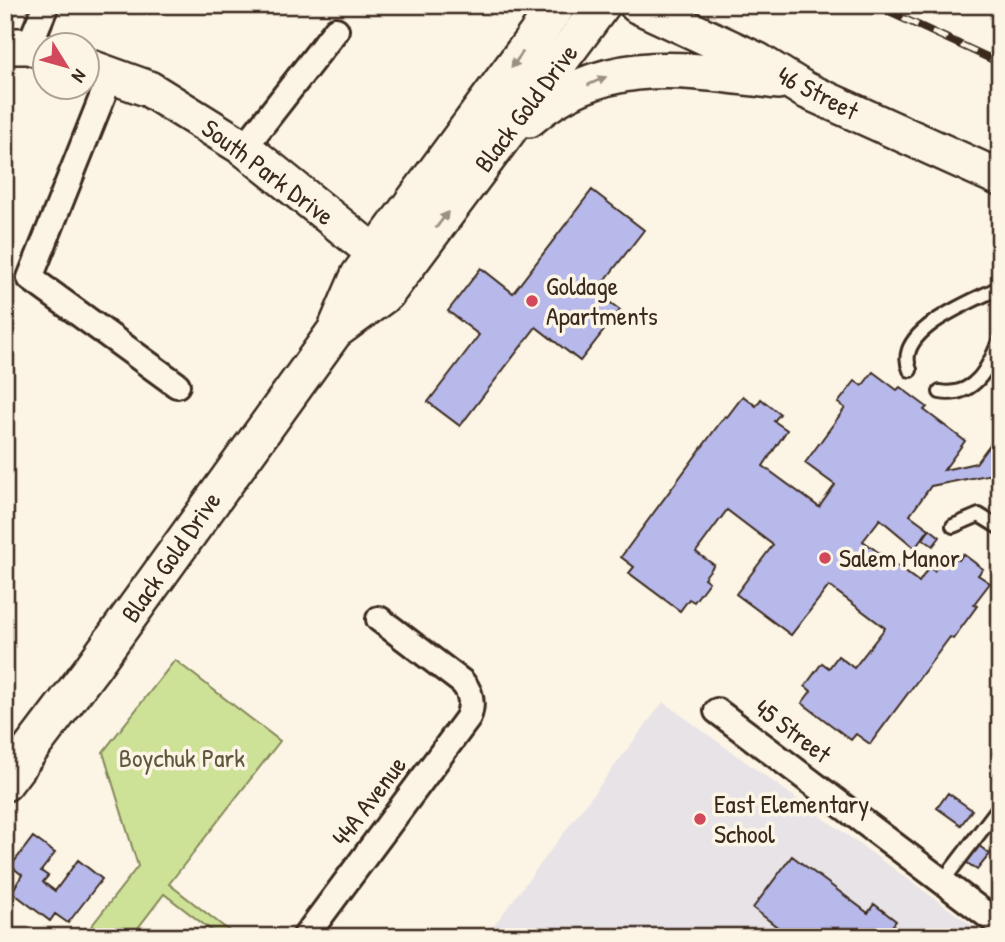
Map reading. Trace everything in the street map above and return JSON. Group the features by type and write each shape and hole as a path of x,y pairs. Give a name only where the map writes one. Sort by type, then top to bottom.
{"main road":[{"name":"Black Gold Drive","path":"388,264 558,5"},
{"name":"Black Gold Drive","path":"5,783 92,668 335,331 359,275 388,264 499,144 602,5"},
{"name":"46 Street","path":"637,5 758,61 791,83 1000,178"},
{"path":"499,144 554,100 610,75 671,69 791,83"},
{"name":"South Park Drive","path":"102,72 149,89 244,148 388,264"}],"street":[{"path":"26,48 46,5"},
{"path":"244,148 336,30"},
{"path":"89,102 30,278 177,385"},
{"name":"44A Avenue","path":"305,937 468,718 472,706 468,689 462,682 379,619"},
{"name":"45 Street","path":"717,711 1000,925"}],"lane":[{"path":"911,370 907,363 910,350 921,332 935,320 1000,287"},
{"path":"940,392 958,392 972,386 989,366 1000,339"},
{"path":"953,526 979,515 1000,528"},
{"path":"942,882 1000,806"}],"shaded area":[{"name":"East Elementary School","path":"663,702 988,937 485,937"}],"green space":[{"name":"Boychuk Park","path":"175,660 280,741 169,884 237,937 220,937 164,894 131,937 83,937 138,866 103,752"}],"building":[{"name":"Goldage Apartments","path":"592,190 644,230 596,292 620,310 580,361 536,327 460,426 428,402 479,335 448,311 481,268 513,293"},
{"name":"Salem Manor","path":"873,372 927,407 924,410 965,441 944,470 976,463 1000,431 1000,480 992,474 931,486 910,515 929,529 915,548 880,519 863,541 919,582 929,567 934,571 948,552 959,560 963,554 983,569 978,575 990,583 953,639 950,637 870,744 856,734 851,740 802,703 811,691 805,686 822,663 829,668 838,656 854,668 885,628 829,586 791,635 736,594 773,545 727,510 696,552 714,565 704,578 709,582 694,602 689,599 680,611 629,573 634,567 621,557 725,416 727,417 743,396 756,406 761,399 780,414 774,421 787,430 763,466 819,507 835,485 805,463 845,408 838,403 855,381 862,386"},
{"path":"930,529 940,537 933,546 923,539"},
{"path":"948,793 972,810 961,825 937,808"},
{"path":"33,837 55,853 41,871 48,876 43,882 55,891 78,860 102,879 68,923 55,914 50,921 12,892 22,875 11,866"},
{"path":"978,845 990,854 977,870 966,862"},
{"path":"792,856 868,913 874,904 896,921 887,933 892,937 790,937 753,908"}],"railway":[{"path":"874,5 1000,63"}],"place":[{"name":"Goldage Apartments","path":"532,301"},
{"name":"Salem Manor","path":"825,558"},
{"name":"East Elementary School","path":"700,819"}]}
